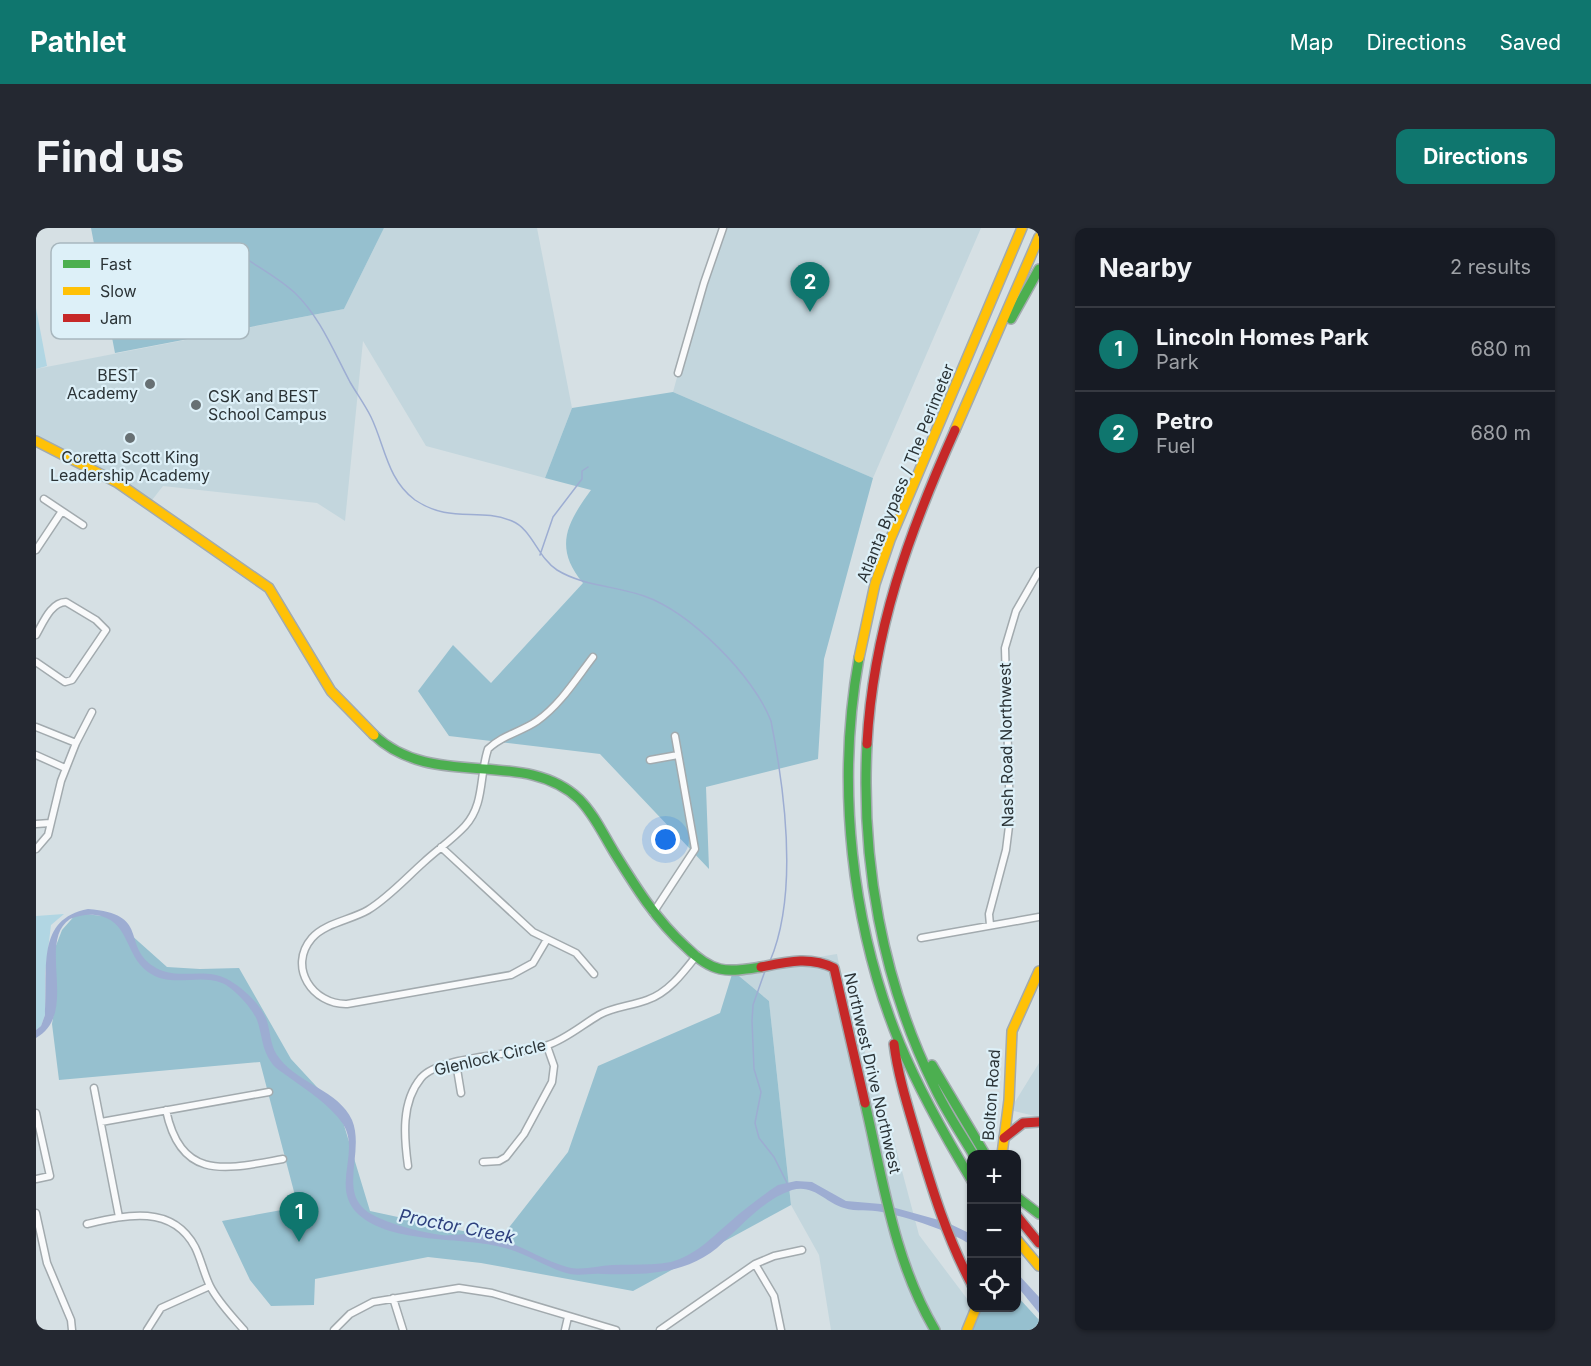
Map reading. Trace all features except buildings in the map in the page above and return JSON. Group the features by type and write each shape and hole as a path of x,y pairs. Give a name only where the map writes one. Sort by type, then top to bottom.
{"main road":[{"path":"984,313 1013,228"},
{"name":"Atlanta Bypass / The Perimeter","path":"967,1173 929,1110 892,1028 869,952 852,859 848,777 853,703 862,641 876,582 984,313 1022,228"},
{"name":"Atlanta Bypass / The Perimeter","path":"970,1150 930,1078 902,1009 880,930 866,838 864,767 870,694 878,644 901,560 1039,237"},
{"path":"979,375 1039,269"},
{"name":"Northwest Drive Northwest","path":"36,441 118,483 269,588 281,604 329,688 381,742 399,754 420,763 511,772 555,783 577,797 653,913 708,965 720,969 761,968 815,958 825,961 834,968 896,1237 908,1280 935,1330"},
{"name":"Bolton Road","path":"1002,1150 1012,1031 1039,971"},
{"path":"902,1009 945,1088 983,1150"},
{"path":"892,1028 900,1079 936,1203 956,1256 967,1276"},
{"path":"1004,1138 1020,1124 1039,1122"},
{"path":"1021,1200 1039,1214"},
{"path":"1021,1221 1039,1243"},
{"path":"1021,1245 1039,1266"},
{"path":"967,1330 974,1312"}],"street":[{"path":"678,373 704,283 723,228"},
{"path":"44,499 83,525"},
{"path":"36,550 62,511"},
{"name":"Nash Road Northwest","path":"990,925 989,914 1006,850 1010,818 1005,648 1023,595 1039,571"},
{"path":"36,634 51,610 60,602 66,602 96,620 106,630 72,680 65,682 36,662"},
{"path":"546,941 533,963 511,975 346,1004 330,1003 316,994 306,982 302,968 304,952 312,939 323,929 371,908 464,827 474,814 481,796 488,749 503,737 540,719 558,703 593,657"},
{"path":"36,849 45,841 65,768 92,712"},
{"path":"36,727 76,743"},
{"path":"653,913 695,849 675,736"},
{"path":"36,755 65,768"},
{"path":"650,760 678,755"},
{"path":"36,824 50,823"},
{"path":"441,847 533,932 546,941 576,953 594,974"},
{"path":"921,938 1039,917"},
{"name":"Glenlock Circle","path":"408,1166 405,1123 414,1090 429,1070 547,1046 601,1014 656,996 669,987 697,955"},
{"path":"483,1162 499,1161 506,1157 549,1092 554,1066 547,1046"},
{"path":"456,1063 461,1093"},
{"path":"94,1088 119,1217"},
{"path":"101,1122 269,1092"},
{"path":"166,1110 170,1130 177,1144 188,1156 202,1165 228,1169 283,1159"},
{"path":"36,1113 50,1176 36,1179"},
{"path":"36,1213 47,1263 72,1330"},
{"path":"87,1224 119,1217 150,1215 178,1227 195,1247 210,1286 244,1330"},
{"path":"660,1330 755,1264 774,1256 802,1250"},
{"path":"755,1264 774,1296 781,1330"},
{"path":"147,1330 154,1316 170,1302 210,1286"},
{"path":"334,1330 360,1307 393,1298 448,1289 473,1289 616,1330"},
{"path":"393,1298 403,1330"},
{"path":"565,1330 568,1317"}],"shaded area":[{"path":"91,228 384,228 344,309 249,327 249,243 94,243"},
{"path":"384,228 537,228 572,408 545,478 426,446 363,341 345,521 317,503 163,486 149,504 36,441 36,369 190,339 249,339 249,328 344,309"},
{"path":"723,228 981,228 873,478 673,392 705,275"},
{"path":"36,308 47,366 36,369"},
{"path":"112,339 188,339 115,353"},
{"path":"673,392 873,478 824,659 818,759 706,787 709,869 600,754 449,736 418,691 453,645 491,683 583,583 568,558 566,547 570,525 591,490 545,478 572,408"},
{"path":"88,909 108,912 120,917 128,923 138,949 153,966 171,973 218,975 233,982 251,997 264,1015 273,1046 280,1059 297,1075 338,1102 352,1120 356,1143 353,1178 356,1198 362,1207 377,1217 434,1234 490,1236 567,1267 656,1264 671,1262 688,1255 769,1191 778,1185 796,1181 812,1182 846,1201 881,1204 946,1222 967,1232 967,1243 916,1221 877,1211 844,1208 814,1192 800,1189 792,1190 771,1200 704,1257 691,1264 662,1272 570,1274 505,1248 389,1231 372,1224 358,1214 350,1204 346,1193 349,1146 348,1135 343,1124 311,1093 277,1069 268,1057 257,1020 242,999 232,989 213,980 166,979 148,972 140,965 121,930 106,918 92,915 79,916 70,919 61,930 57,944 55,1012 49,1027 36,1038 36,1030 41,1026 45,1015 48,948 52,934 71,914"},
{"path":"77,913 111,917 167,967 239,968 291,1059 340,1112 370,1211 500,1239 568,1152 598,1066 720,1013 733,971 769,1001 791,1205 633,1291 481,1263 428,1257 315,1279 314,1305 271,1306 250,1280 222,1221 298,1207 260,1062 59,1080 52,1024 56,1000 52,956 62,930"},
{"path":"64,914 51,925 45,974 45,1015 41,1026 36,1030 36,916"},
{"path":"837,954 845,995 888,1118 919,1235 967,1299 967,1312 970,1312 968,1330 831,1330 819,1255 791,1205 769,1001 733,971"},
{"path":"1039,1063 1039,1117 1010,1110"},
{"path":"1021,1277 1039,1297 1039,1313 1021,1291"},
{"path":"1021,1300 1039,1320 1039,1330 968,1330 976,1312 1021,1312"}],"waterway":[{"path":"249,260 295,293 312,313 371,417 392,472 406,492 415,500 428,507 453,514 488,515 512,521 525,530 550,565 557,570 589,583 644,596 681,616 718,648 750,685 763,703 771,721 781,779 787,842 784,905 779,934 770,961"},
{"path":"540,555 553,517 582,479 582,471 588,467"},
{"path":"765,971 753,1005 754,1069 761,1092 755,1123 759,1138 774,1157 787,1183"}],"traffic: fast":[{"path":"1011,319 1039,269"},
{"path":"859,658 852,706 849,755 852,854 859,903 883,998 900,1044 933,1114 967,1172"},
{"path":"374,735 397,752 423,761 532,775 557,784 584,805 647,902 665,926 693,954 715,968 725,970 761,967"},
{"path":"867,744 866,788 872,876 888,962 916,1046 943,1104 971,1150"},
{"path":"932,1065 983,1150"},
{"path":"865,1103 891,1220 909,1276 935,1330"},
{"path":"1021,1200 1039,1214"}],"traffic: slow":[{"path":"859,658 875,584 890,540 1022,228"},
{"path":"955,430 1039,237"},
{"path":"36,441 118,483 269,588 331,691 374,735"},
{"path":"1003,1150 1009,1100 1012,1031 1039,971"},
{"path":"1021,1245 1039,1266"},
{"path":"967,1330 974,1312"}],"traffic: jam":[{"path":"867,744 877,661 885,622 923,506 955,430"},
{"path":"761,967 807,961 834,968 865,1103"},
{"path":"894,1044 904,1091 934,1195 967,1274"},
{"path":"1004,1138 1023,1123 1039,1122"},
{"path":"1021,1221 1039,1243"}],"place":[{"name":"Petro","path":"810,312"},
{"name":"BEST Academy","path":"150,384"},
{"name":"CSK and BEST School Campus","path":"196,405"},
{"name":"Coretta Scott King Leadership Academy","path":"130,438"},
{"name":"Lincoln Homes Park","path":"299,1242"}],"water label":[{"name":"Proctor Creek","path":"457,1226"}]}
